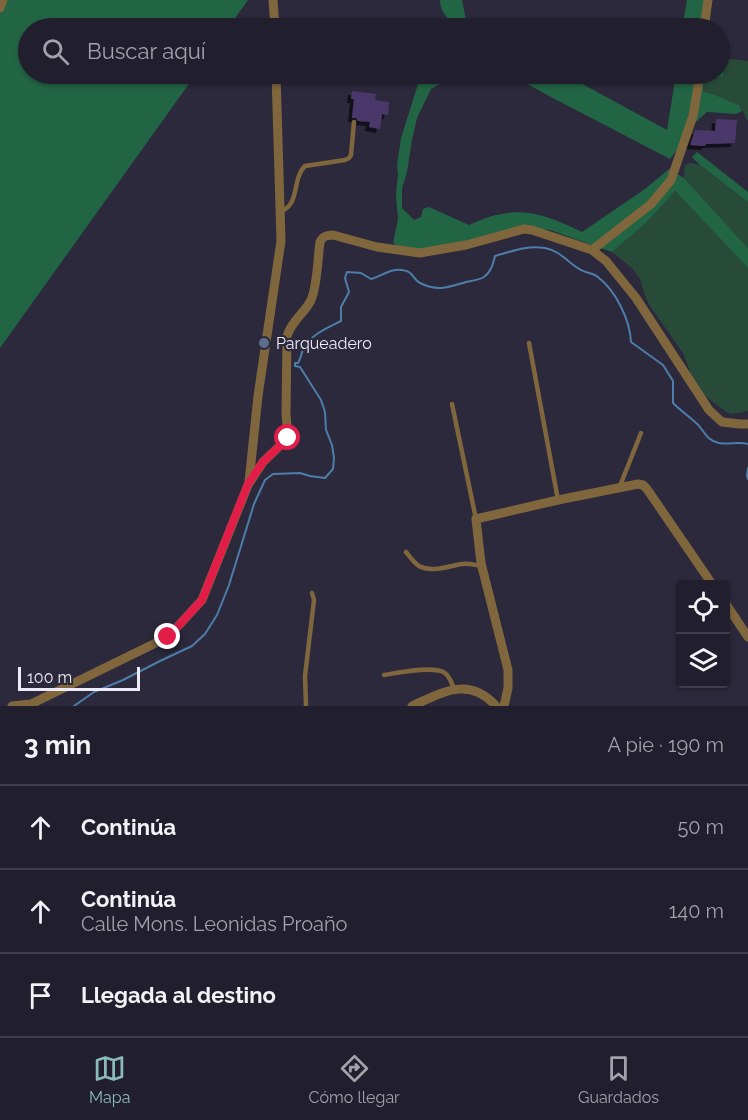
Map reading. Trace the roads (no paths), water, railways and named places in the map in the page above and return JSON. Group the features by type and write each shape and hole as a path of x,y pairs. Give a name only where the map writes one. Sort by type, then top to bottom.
{"street":[{"path":"0,8 3,0"},
{"path":"273,0 274,18"},
{"path":"706,18 708,0"},
{"path":"248,484 281,241 276,84"},
{"path":"592,250 651,204 670,180 693,116 698,84"},
{"path":"12,706 31,704 168,637 202,600 248,484 263,462 288,438 287,336 290,327 313,296 320,242 327,235 333,234 377,247 420,253 466,245 524,229 592,250 606,261 636,298 709,410 722,422 748,424"},
{"path":"504,706 508,688 508,669 482,566 476,519 558,500 638,484 643,485 709,580"},
{"path":"730,610 748,637"},
{"path":"412,706 444,692 461,688 476,691 489,698 496,706"}],"lane":[{"path":"281,211 292,202 300,173 305,166 349,158 354,122"},
{"path":"529,343 558,500"},
{"path":"452,404 476,519"},
{"path":"620,488 641,433"},
{"path":"406,552 421,567 428,569 464,564 482,566"},
{"path":"306,706 305,676 314,600 312,593"},
{"path":"384,675 441,671 450,678 454,689"}],"waterway":[{"path":"74,706 94,692 192,646 205,634 217,615 229,585 254,504 265,480 273,474 300,473 325,478 333,469 332,445 326,430 325,412 321,400 295,363 298,363 310,340 341,321 341,307 349,292 345,278 347,272 361,273 371,279 390,271 402,270 411,273 417,281 426,286 443,288 484,277 490,270 495,256 526,248 538,247 551,250 581,270 596,276 611,290 625,315 631,342 663,365 673,381 673,403 714,442 748,444"},
{"path":"748,468 748,479"}],"place":[{"name":"Parqueadero","path":"264,343"}]}
